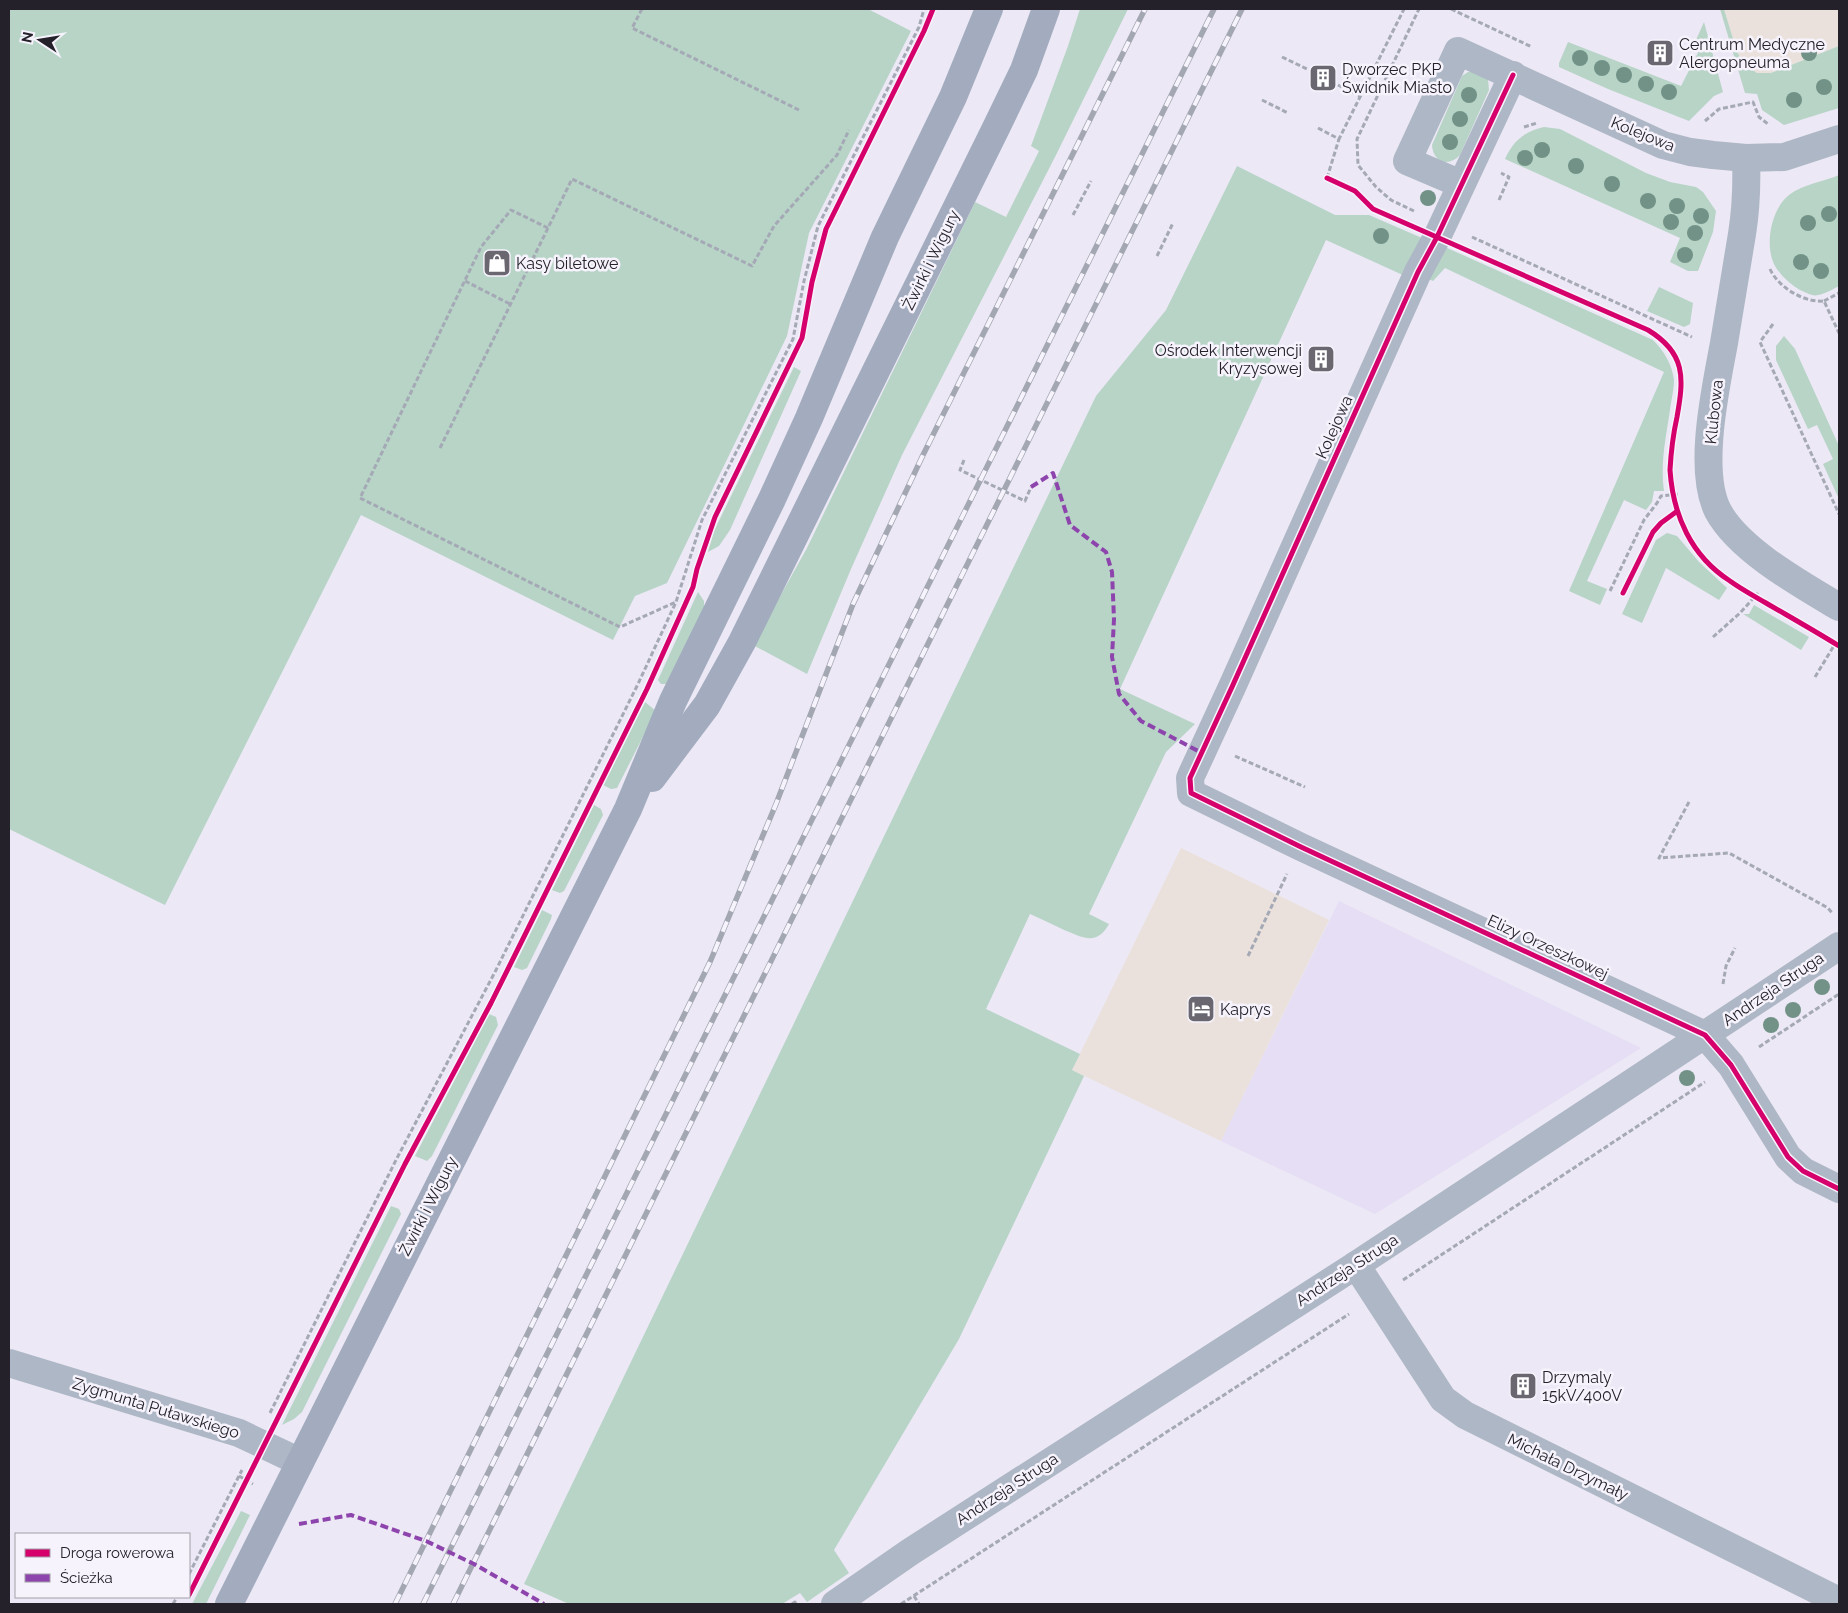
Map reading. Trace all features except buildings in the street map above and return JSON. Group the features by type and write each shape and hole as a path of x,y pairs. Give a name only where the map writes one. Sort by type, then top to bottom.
{"main road":[{"path":"628,809 673,701 772,499 809,418 885,237 953,97 989,9"},
{"name":"Żwirki i Wigury","path":"228,1604 628,809 707,705 742,642 1024,70 1046,9"}],"street":[{"name":"Kolejowa","path":"1461,184 1407,161 1458,51 1663,144 1690,152 1746,158 1784,158 1839,139"},
{"name":"Kolejowa","path":"1191,793 1190,778 1418,272 1443,224 1513,75"},
{"name":"Klubowa","path":"1746,158 1747,188 1742,232 1713,410 1709,458 1711,488 1718,511 1745,543 1766,560 1839,607"},
{"name":"Elizy Orzeszkowej","path":"1191,793 1301,847 1705,1035 1732,1065 1788,1157 1804,1171 1839,1189"},
{"name":"Andrzeja Struga","path":"854,1600 910,1552 1356,1265 1839,946"},
{"name":"Michała Drzymały","path":"1356,1265 1443,1399 1465,1416 1839,1601"},
{"name":"Zygmunta Puławskiego","path":"9,1363 230,1430 261,1442 300,1462"}],"path":[{"path":"642,9 632,28 799,110"},
{"path":"190,1572 261,1442 396,1160 534,894 630,702 676,602 702,520 793,339 804,281 818,226 919,27 924,9"},
{"path":"1334,181 1327,178 1339,139 1404,9"},
{"path":"1419,9 1357,139 1358,164 1376,187 1391,200 1701,342"},
{"path":"1451,9 1530,45 1536,52"},
{"path":"1282,57 1308,70"},
{"path":"1338,85 1360,96"},
{"path":"1262,100 1288,113"},
{"path":"1703,123 1719,109 1754,102 1759,117 1774,128"},
{"path":"1519,129 1540,122"},
{"path":"1318,128 1339,139"},
{"path":"440,448 572,179 752,266 774,226 837,154 849,130"},
{"path":"1498,167 1502,174 1509,177 1499,200"},
{"path":"1073,215 1091,181"},
{"path":"548,228 511,210 481,247 360,498 620,627 676,602"},
{"path":"1157,256 1173,223"},
{"path":"1769,266 1780,282 1796,294 1814,302 1824,300 1839,293"},
{"path":"465,282 510,304"},
{"path":"1824,300 1839,333"},
{"path":"1773,324 1760,342 1839,514"},
{"path":"964,460 960,470 1025,501 1031,487"},
{"path":"1671,486 1674,504"},
{"path":"1610,591 1644,520 1658,503 1661,496 1685,493"},
{"path":"1712,638 1740,613 1763,587"},
{"path":"1749,592 1764,601"},
{"path":"1815,677 1837,644 1839,637"},
{"path":"1829,640 1837,644"},
{"path":"1227,753 1305,787"},
{"path":"1689,802 1659,858 1729,853 1828,908 1835,918"},
{"path":"1248,956 1301,847"},
{"path":"901,1604 1376,1297 1839,994"},
{"path":"243,1490 261,1442"},
{"path":"914,1596 919,1604"},
{"path":"792,1604 795,1602 796,1604"}],"shaded area":[{"path":"1724,9 1839,9 1839,46 1771,73 1757,73 1745,65 1737,52"},
{"path":"1181,848 1329,920 1221,1141 1072,1070"},
{"path":"1339,901 1641,1048 1375,1214 1221,1141"}],"green space":[{"path":"9,9 868,9 911,31 809,233 787,336 667,583 635,596 613,640 361,515 165,905 9,829"},
{"path":"1080,9 1128,9 1055,157 902,455 807,674 753,645 807,548 975,202 1006,217 1039,151 1031,146"},
{"path":"1720,9 1724,9 1737,52 1745,65 1757,73 1771,73 1839,46 1839,108 1784,125 1762,110 1757,94 1745,93"},
{"path":"1704,22 1723,92 1714,96 1689,121 1608,89 1559,67 1568,42 1681,86 1703,43 1696,40"},
{"path":"1473,71 1488,79 1489,90 1460,155 1451,161 1442,161 1435,156 1432,145 1462,76"},
{"path":"1544,127 1560,129 1646,173 1670,182 1696,187 1703,192 1716,211 1713,232 1698,271 1688,271 1670,262 1680,238 1505,159 1520,138 1531,131"},
{"path":"1237,166 1335,215 1369,215 1422,238 1405,276 1326,240 1120,689 1195,724 1166,752 1089,914 1109,924 1104,931 1094,938 1082,937 1030,914 986,1009 1080,1054 1072,1070 1084,1076 959,1339 834,1550 849,1573 807,1602 800,1593 782,1604 569,1604 524,1584 1096,396 1166,310"},
{"path":"1839,175 1839,286 1823,294 1809,294 1793,285 1775,266 1770,248 1771,228 1778,209 1789,195 1807,186"},
{"path":"1445,247 1653,340 1664,353 1669,363 1674,384 1664,451 1664,491 1654,491 1652,502 1646,510 1624,500 1587,581 1607,589 1600,605 1569,591 1664,372 1445,268 1433,281 1426,278"},
{"path":"1659,287 1693,303 1690,324 1684,327 1647,311"},
{"path":"1784,336 1795,349 1839,446 1839,499 1823,464 1833,459 1817,425 1808,429 1776,360 1776,346"},
{"path":"794,367 801,371 730,530 719,546 708,552 714,531"},
{"path":"1667,533 1677,536 1699,562 1727,588 1719,600 1666,568 1642,623 1622,614 1656,540"},
{"path":"698,592 704,601 704,612 669,684 661,684 658,680"},
{"path":"1754,605 1809,637 1801,650 1743,614 1749,614"},
{"path":"645,702 656,711 617,788 611,789 603,785"},
{"path":"594,805 601,809 603,815 564,891 560,893 552,890"},
{"path":"542,910 552,915 551,919 527,968 522,970 514,967"},
{"path":"489,1014 496,1017 498,1025 432,1156 427,1161 415,1156"},
{"path":"391,1206 399,1209 401,1214 302,1412 294,1419 282,1425"},
{"path":"241,1511 250,1515 206,1604 192,1604"}],"railway":[{"path":"395,1604 710,962 776,804 853,604 923,455 1145,9"},
{"path":"423,1604 1214,9"},
{"path":"453,1604 1242,9"}],"marked path":[{"path":"1031,487 1053,473 1070,525 1106,552 1112,572 1114,619 1112,657 1119,694 1141,721 1202,753"},
{"path":"299,1524 351,1515 426,1541 474,1564 544,1604"}],"cycle path":[{"path":"190,1593 405,1164 491,1003 647,689 693,587 697,569 715,517 802,338 812,282 826,229 924,31 933,9"},
{"path":"1513,75 1437,237 1418,272 1190,778 1191,793 1301,847 1705,1035 1731,1065 1788,1157 1803,1171 1839,1189"},
{"path":"1327,178 1355,191 1373,209 1648,330 1670,348 1676,357 1681,378 1670,470 1675,503 1686,533 1695,547 1716,571 1743,590 1839,646"},
{"path":"1623,593 1653,532 1661,523 1676,512"}],"place":[{"name":"Centrum Medyczne Alergopneuma","path":"1660,53"},
{"name":"Dworzec PKP Świdnik Miasto","path":"1323,78"},
{"name":"Kasy biletowe","path":"497,263"},
{"name":"Ośrodek Interwencji Kryzysowej","path":"1321,359"},
{"name":"Kaprys","path":"1201,1009"},
{"name":"Drzymaly 15kV/400V","path":"1523,1386"}]}
